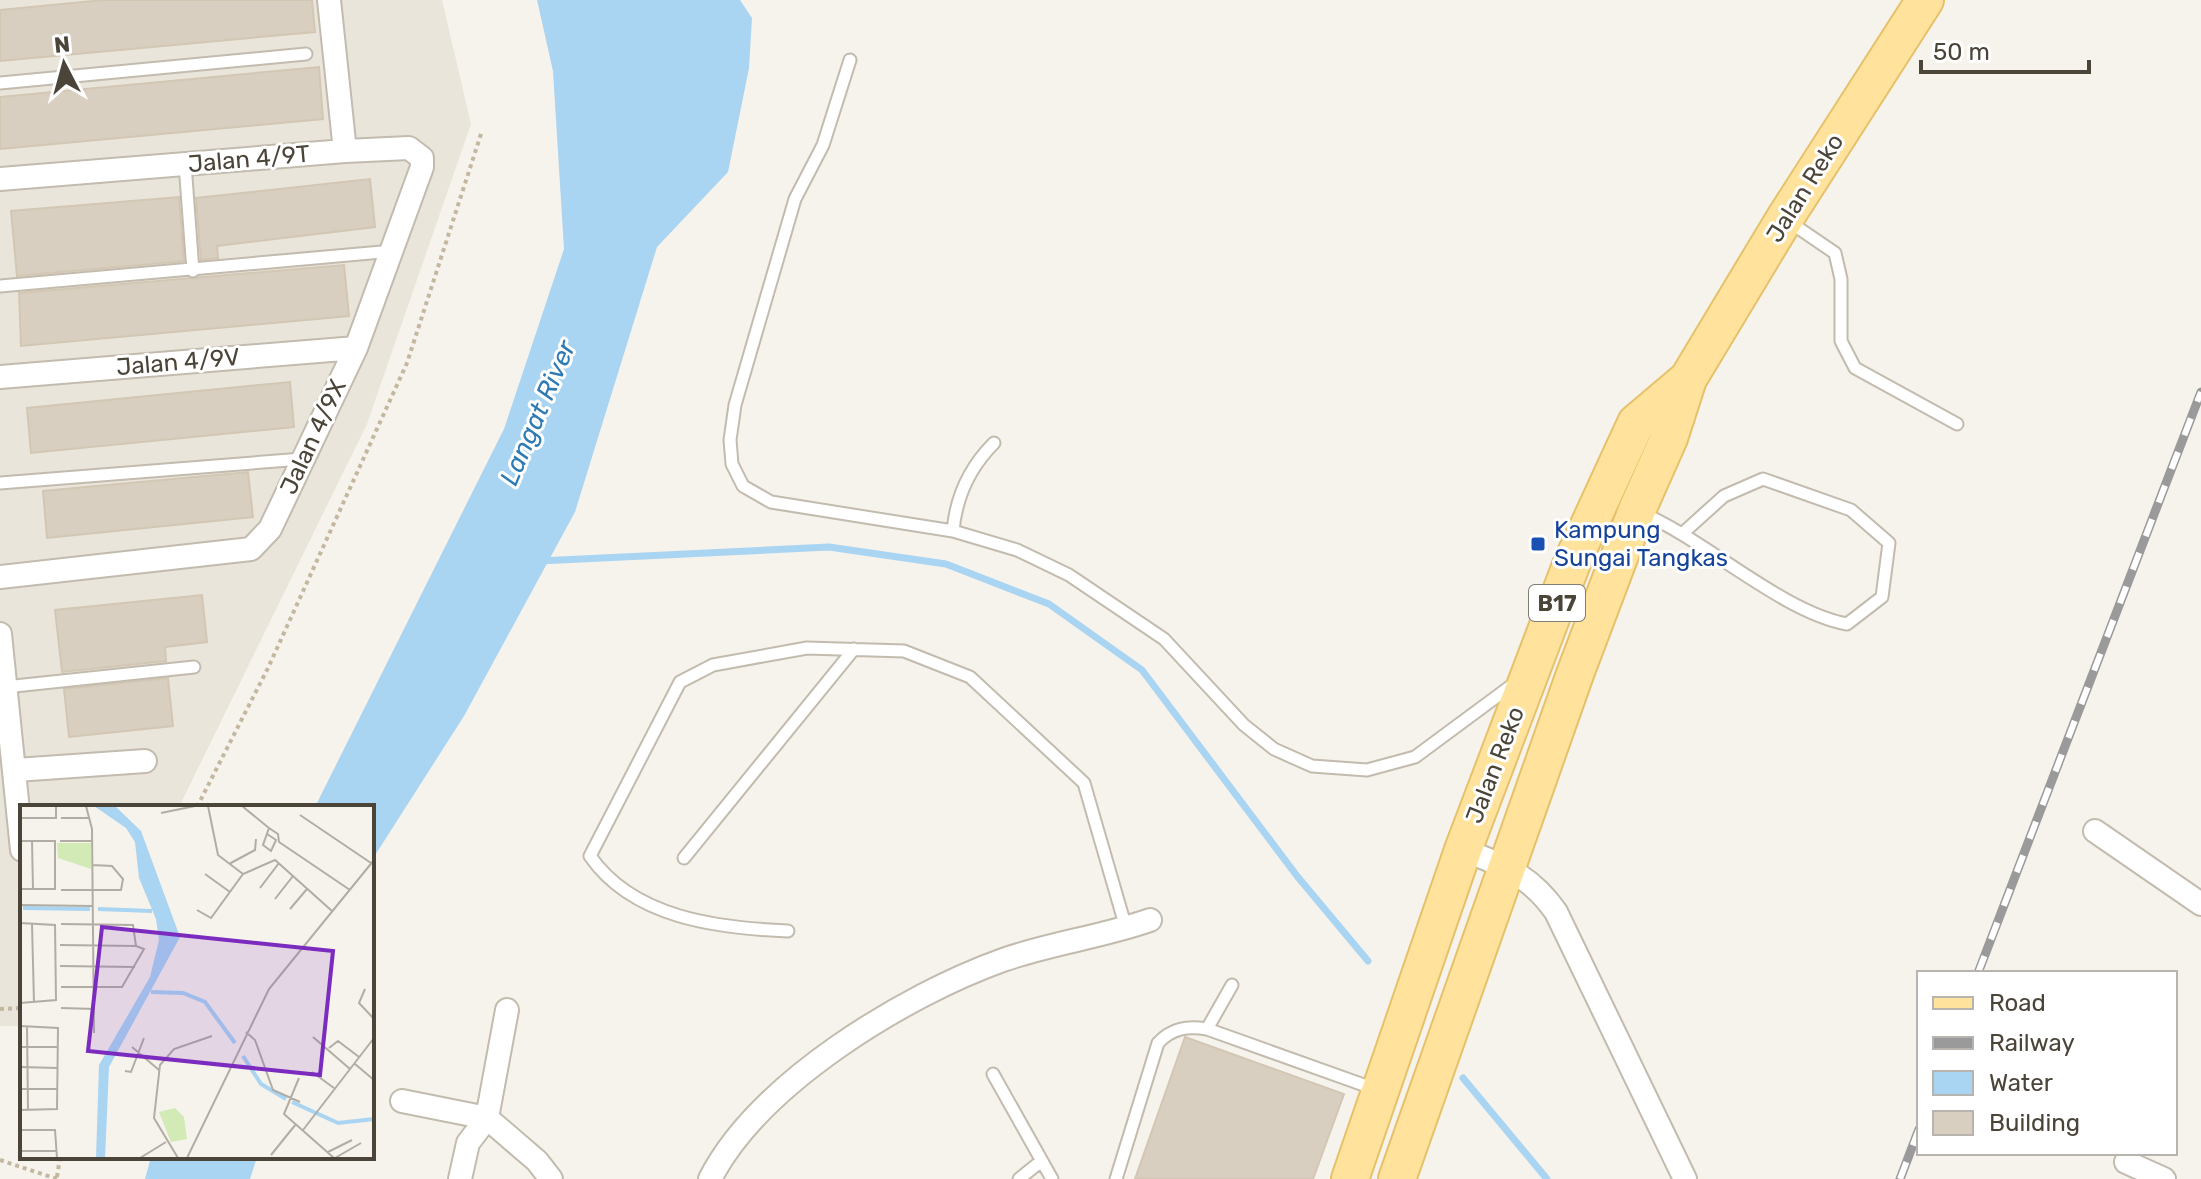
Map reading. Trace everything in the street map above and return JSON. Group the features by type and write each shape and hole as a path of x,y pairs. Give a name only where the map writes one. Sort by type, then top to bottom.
{"main road":[{"name":"Jalan Reko","path":"1397,1179 1507,866 1637,510 1669,438 1688,379 1785,218 1925,0"},
{"name":"Jalan Reko","path":"1350,1179 1463,850 1573,560 1636,423 1688,379"}],"street":[{"name":"Jalan 4/9T","path":"0,179 345,151 329,0"},
{"name":"Jalan 4/9X","path":"0,577 251,549 270,529 356,348 393,251 422,158 409,148 345,151"},
{"name":"Jalan 4/9V","path":"0,377 356,348"},
{"path":"0,634 11,776 20,837"},
{"path":"11,776 145,761"},
{"path":"2095,831 2201,904"},
{"path":"1463,850 1507,866 1529,880 1556,912 1685,1179"},
{"path":"710,1179 762,1108 800,1076 929,990 1006,959 1126,929 1150,920"},
{"path":"460,1179 468,1143 487,1118 507,1010"},
{"path":"402,1101 487,1118 537,1161 551,1179"},
{"path":"2126,1162 2164,1179"}],"lane":[{"path":"0,83 306,54"},
{"path":"850,60 823,145 795,199 735,405 730,440 732,464 743,486 771,502 953,531 1017,550 1069,575 1164,639 1244,725 1274,749 1312,766 1367,770 1415,757 1531,671"},
{"path":"185,164 193,271"},
{"path":"1785,218 1835,253 1841,279 1841,341 1855,368 1957,424"},
{"path":"0,286 393,251"},
{"path":"953,531 955,509 967,481 994,443"},
{"path":"0,483 303,459"},
{"path":"1637,510 1683,533 1820,619 1847,624 1882,597 1889,543 1851,510 1763,479 1724,496 1683,533"},
{"path":"788,931 745,929 667,914 607,880 590,856 680,682 713,665 807,648 904,651 970,677 1084,783 1126,929"},
{"path":"684,858 854,649"},
{"path":"3,687 194,667"},
{"path":"1207,1029 1232,985"},
{"path":"1116,1179 1158,1043 1188,1026 1207,1029 1380,1091"},
{"path":"993,1074 1052,1179"},
{"path":"1019,1179 1040,1162"}],"path":[{"path":"198,805 268,668 407,363 482,131"},
{"path":"0,1009 20,1008"},
{"path":"0,1160 57,1178"}],"shaded area":[{"path":"0,0 442,0 471,124 367,424 180,805 20,805 20,1026 0,1026"}],"water":[{"name":"Langat River","path":"537,0 740,0 752,18 749,68 728,172 657,247 575,512 464,716 374,857 374,805 316,805 504,429 564,249 553,71"},
{"path":"150,1159 256,1159 250,1179 145,1179"}],"building":[{"path":"103,0 312,0 315,32 0,61 0,10"},
{"path":"319,67 323,119 0,149 0,97"},
{"path":"370,179 375,227 217,246 218,258 201,260 196,198"},
{"path":"179,197 184,261 17,276 11,211"},
{"path":"344,265 349,316 21,346 19,293"},
{"path":"290,382 294,427 31,453 27,408"},
{"path":"248,472 253,517 47,538 43,491"},
{"path":"202,595 207,642 165,647 166,661 62,672 55,610"},
{"path":"168,678 173,726 69,737 64,689"},
{"path":"1185,1037 1344,1094 1313,1179 1135,1179"}],"waterway":[{"path":"539,561 829,547 946,564 1049,604 1142,670 1297,876 1368,961"},
{"path":"1463,1078 1547,1179"}],"railway":[{"path":"1979,971 2201,392"},
{"path":"1900,1179 1917,1134"}],"place":[{"name":"Kampung Sungai Tangkas","path":"1538,544"}]}
